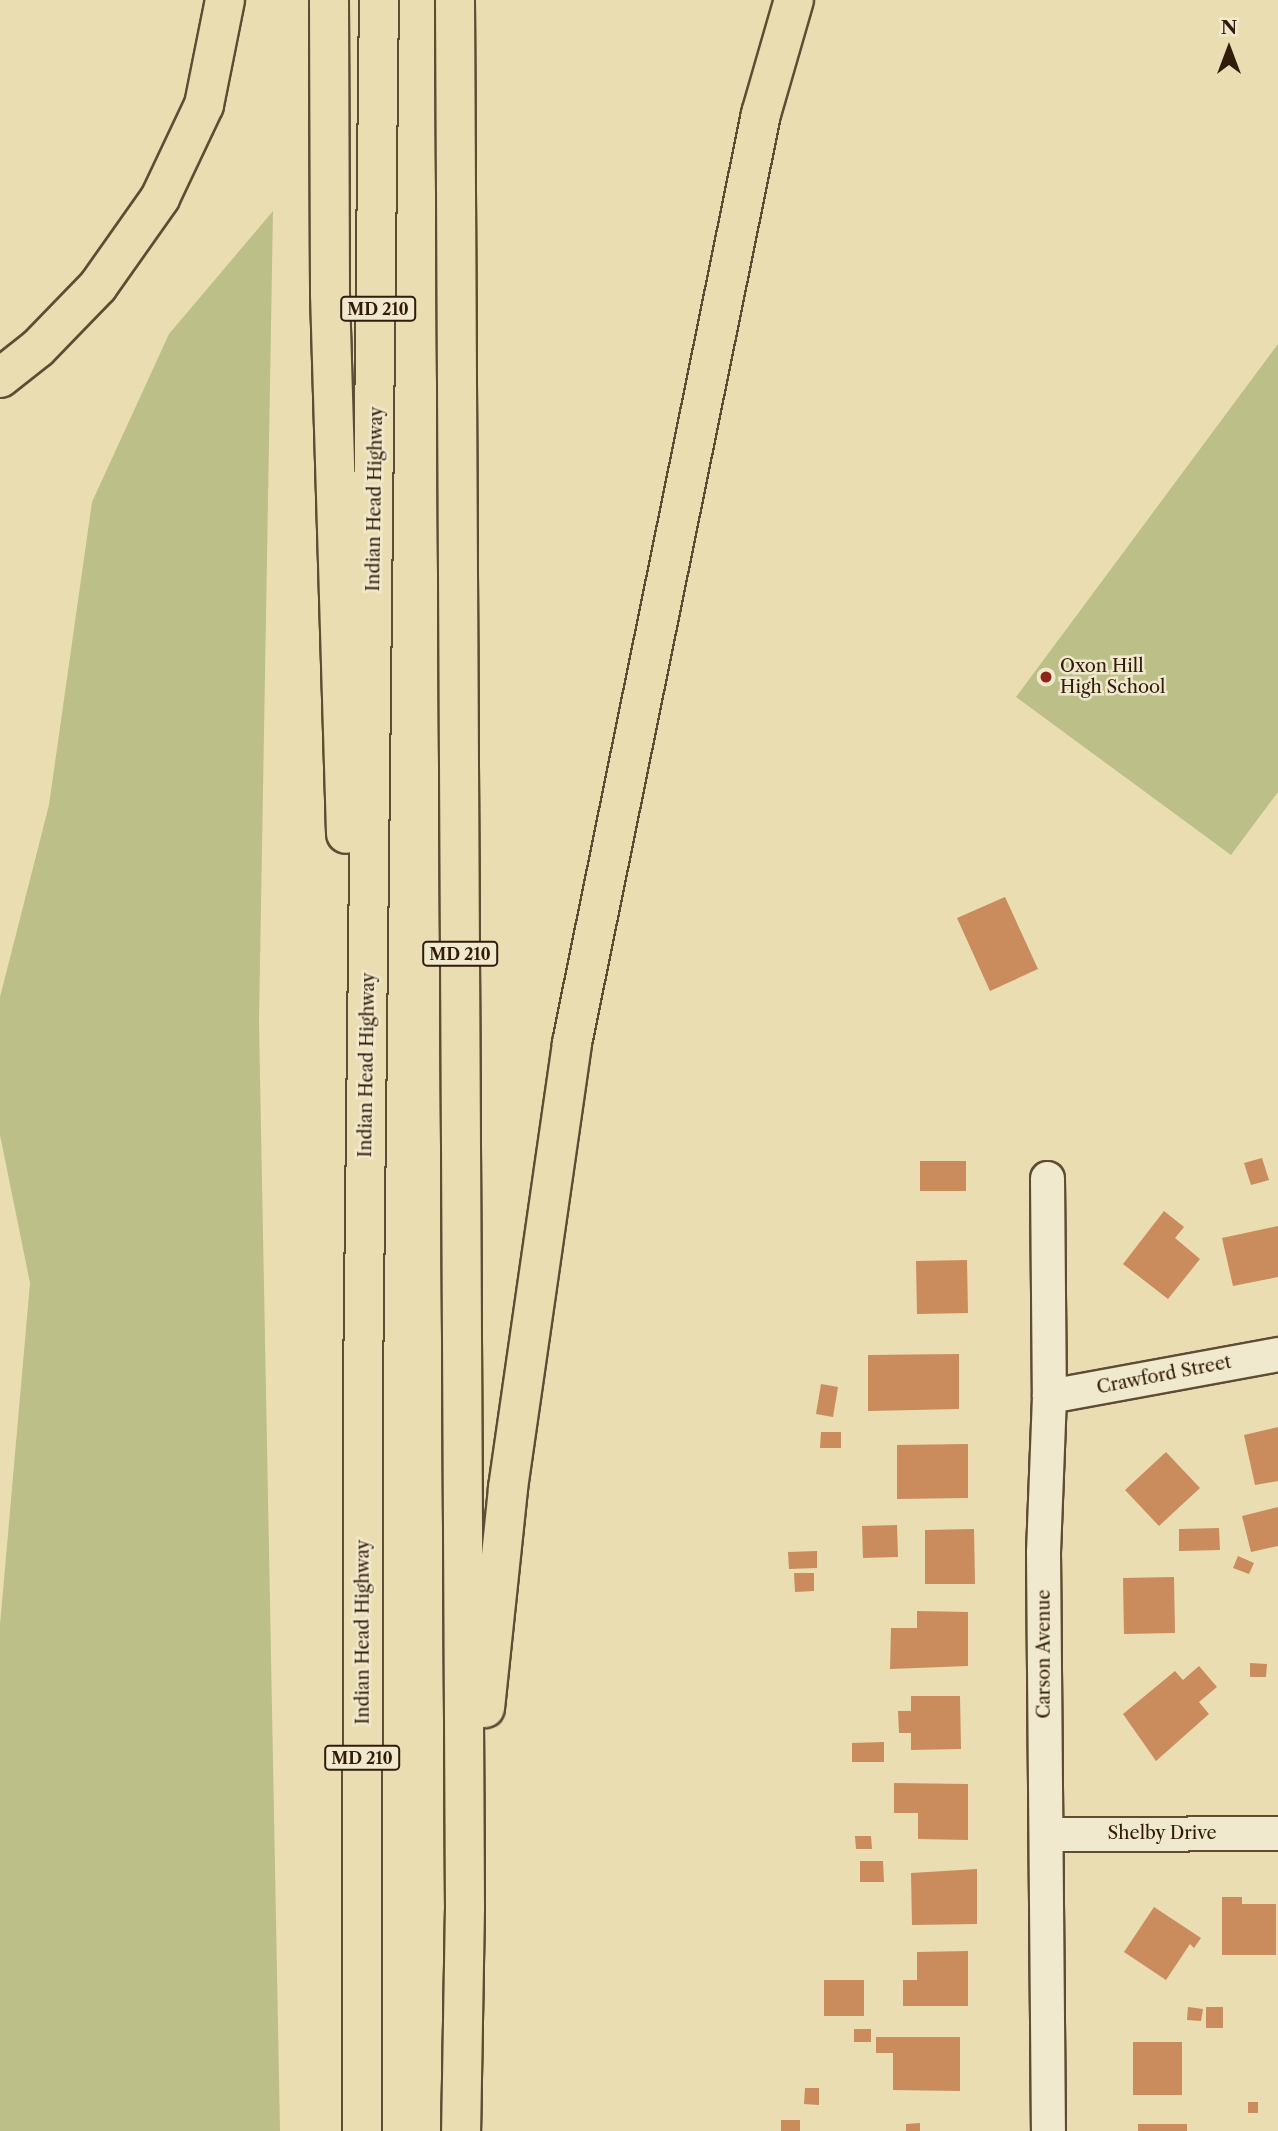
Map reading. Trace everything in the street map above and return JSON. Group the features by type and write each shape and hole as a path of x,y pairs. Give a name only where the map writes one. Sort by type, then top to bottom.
{"highway":[{"path":"0,377 38,348 98,286 160,198 205,105 225,0"},
{"path":"329,0 330,294 363,1385"},
{"name":"Indian Head Highway","path":"362,2131 363,1385 379,0"},
{"name":"MD 210","path":"455,0 465,1907 461,2131"},
{"path":"761,114 774,0"},
{"path":"465,1907 508,1488 572,1044 761,114 794,0"}],"street":[{"name":"Carson Avenue","path":"1047,1178 1049,1396 1043,1552 1048,2131"},
{"name":"Crawford Street","path":"1049,1396 1278,1354"},
{"name":"Shelby Drive","path":"1047,1834 1278,1833"}],"green space":[{"path":"273,211 259,1022 280,2131 0,2131 0,1625 30,1283 0,1135 0,997 49,805 92,502 169,334"},
{"path":"1278,344 1278,792 1231,855 1016,697"}],"building":[{"path":"1005,897 1038,969 990,991 957,918"},
{"path":"1262,1158 1269,1180 1251,1185 1244,1163"},
{"path":"920,1161 966,1161 966,1191 920,1191"},
{"path":"1164,1211 1184,1227 1175,1238 1200,1259 1168,1299 1123,1264"},
{"path":"1278,1226 1278,1277 1233,1286 1222,1238"},
{"path":"967,1260 968,1313 917,1314 916,1261"},
{"path":"959,1354 959,1409 868,1411 868,1355"},
{"path":"821,1384 838,1387 833,1417 816,1414"},
{"path":"1278,1427 1278,1481 1255,1485 1244,1435"},
{"path":"821,1432 841,1432 841,1448 820,1448"},
{"path":"968,1444 968,1498 897,1499 897,1445"},
{"path":"1166,1452 1200,1488 1159,1526 1125,1490"},
{"path":"1278,1507 1278,1546 1251,1552 1242,1516"},
{"path":"897,1525 898,1557 863,1558 862,1526"},
{"path":"1219,1528 1220,1550 1179,1551 1179,1529"},
{"path":"974,1529 975,1584 925,1584 925,1530"},
{"path":"817,1551 817,1568 789,1569 788,1552"},
{"path":"1238,1556 1254,1563 1249,1574 1233,1568"},
{"path":"794,1573 814,1573 814,1591 795,1592"},
{"path":"1174,1577 1175,1633 1124,1634 1123,1578"},
{"path":"917,1611 968,1612 968,1666 890,1669 891,1628 917,1628"},
{"path":"1250,1663 1267,1664 1266,1677 1250,1677"},
{"path":"1199,1666 1217,1687 1199,1702 1209,1714 1156,1761 1123,1714 1175,1671 1183,1680"},
{"path":"911,1696 960,1696 961,1749 911,1750 911,1733 899,1733 898,1711 911,1711"},
{"path":"884,1742 884,1762 852,1762 852,1743"},
{"path":"894,1783 968,1784 968,1840 918,1839 918,1813 894,1813"},
{"path":"855,1836 871,1836 872,1849 856,1849"},
{"path":"860,1861 883,1861 884,1882 860,1882"},
{"path":"977,1869 977,1924 912,1925 911,1873"},
{"path":"1222,1897 1242,1897 1242,1904 1276,1904 1276,1955 1222,1955"},
{"path":"1154,1907 1201,1938 1194,1948 1190,1944 1166,1980 1124,1952"},
{"path":"968,1951 968,2006 903,2006 903,1980 917,1980 917,1952"},
{"path":"824,1980 864,1980 864,2016 824,2016"},
{"path":"1188,2007 1203,2009 1201,2021 1187,2020"},
{"path":"1206,2007 1223,2007 1223,2028 1206,2028"},
{"path":"854,2029 871,2029 871,2042 854,2042"},
{"path":"876,2037 960,2037 960,2091 893,2090 893,2053 876,2053"},
{"path":"1133,2042 1182,2042 1182,2095 1133,2095"},
{"path":"805,2088 819,2088 819,2105 804,2104"},
{"path":"1248,2102 1258,2102 1258,2113 1248,2113"},
{"path":"781,2120 800,2120 800,2131 781,2131"},
{"path":"920,2123 920,2131 906,2131 906,2124"},
{"path":"1138,2124 1187,2124 1187,2131 1138,2131"}],"place":[{"name":"Oxon Hill High School","path":"1046,677"}]}
